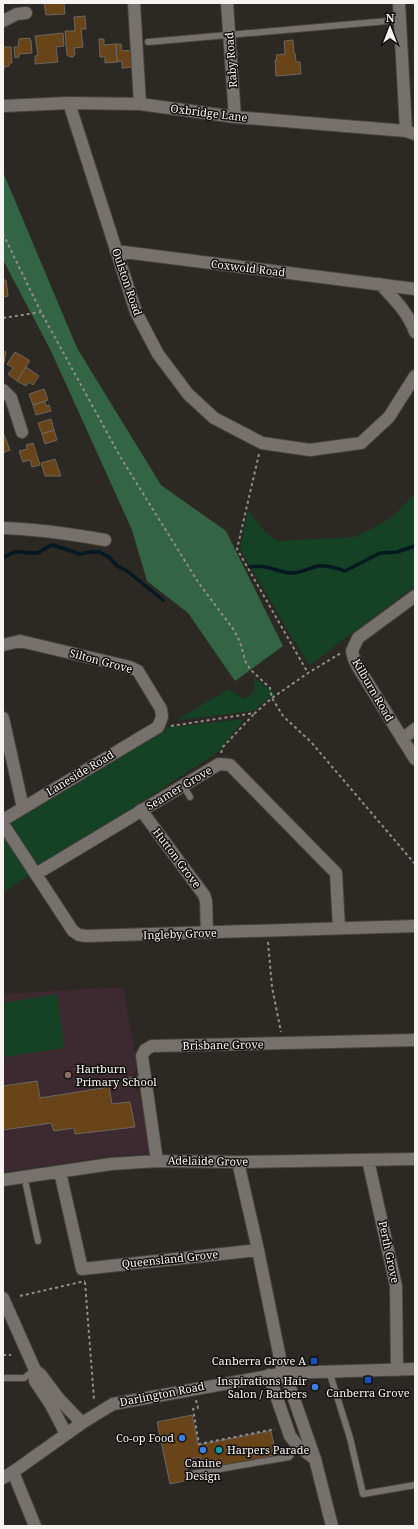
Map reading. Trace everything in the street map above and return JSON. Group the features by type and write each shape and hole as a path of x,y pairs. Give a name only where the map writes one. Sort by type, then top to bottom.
{"street":[{"path":"134,3 140,104"},
{"name":"Raby Road","path":"227,3 235,117"},
{"path":"399,3 399,20 411,133"},
{"path":"3,21 17,14 26,13"},
{"name":"Oxbridge Lane","path":"3,106 69,103 140,104 235,117 411,133"},
{"name":"Oulston Road","path":"69,103 136,312 158,354 188,394 214,418 262,443 310,450 361,443 389,417 415,376"},
{"name":"Coxwold Road","path":"116,252 415,289"},
{"path":"380,284 402,307 411,321 415,332"},
{"path":"3,390 10,398 22,432"},
{"path":"3,528 30,528 105,540"},
{"name":"Kilburn Road","path":"415,596 358,638 352,651 354,659 415,759"},
{"name":"Silton Grove","path":"3,645 20,641 130,667 138,671 161,709 162,718 158,727"},
{"path":"3,718 23,808"},
{"name":"Laneside Road","path":"3,820 158,727"},
{"path":"402,739 415,729"},
{"name":"Seamer Grove","path":"36,874 219,764 230,765 336,873 338,928"},
{"name":"Hutton Grove","path":"141,810 204,895 206,900 207,933"},
{"name":"Ingleby Grove","path":"3,824 72,931 79,935 207,933 415,926"},
{"name":"Brisbane Grove","path":"157,1161 142,1056 145,1050 152,1046 415,1040"},
{"name":"Adelaide Grove","path":"3,1180 111,1164 157,1161 238,1162 415,1159"},
{"name":"Perth Grove","path":"368,1160 396,1286 398,1370"},
{"path":"238,1162 284,1373 296,1405 302,1442"},
{"path":"60,1172 82,1269"},
{"name":"Queensland Grove","path":"82,1269 258,1250"},
{"path":"3,1298 35,1370 35,1381 51,1405 66,1434"},
{"name":"Darlington Road","path":"8,1475 82,1423 113,1404 284,1373 415,1369"},
{"path":"35,1370 42,1375 59,1399 82,1423"},
{"path":"269,1375 290,1436 302,1442 315,1459 332,1526"},
{"path":"280,1408 296,1405"},
{"path":"8,1475 35,1526"}],"lane":[{"path":"148,42 399,20"},
{"path":"183,786 190,797"},
{"path":"128,1081 145,1079"},
{"path":"26,1185 38,1240"},
{"path":"3,1378 24,1378 35,1370"},
{"path":"329,1371 350,1438 362,1494 415,1485"},
{"path":"190,1474 289,1457 302,1442"}],"path":[{"path":"3,234 42,312 121,458 198,582 234,630 240,642 246,663 251,670 270,688 272,698 283,716 311,742 415,864"},
{"path":"3,318 42,312"},
{"path":"262,443 237,549 308,672"},
{"path":"219,764 219,756 223,747 255,713 272,698 308,672 354,645"},
{"path":"158,727 255,713"},
{"path":"268,931 272,987 284,1043"},
{"path":"82,1269 85,1282 94,1399"},
{"path":"20,1296 85,1282"},
{"path":"3,1355 11,1355"},
{"path":"202,1400 196,1400 198,1408 193,1409 199,1444 286,1427"}],"shaded area":[{"name":"Hartburn Primary School","path":"121,987 124,991 137,1067 127,1084 141,1093 152,1154 119,1155 3,1172 3,994"}],"green space":[{"path":"3,172 77,348 161,485 226,531 283,646 235,681 188,613 147,581 132,530 51,351 3,260"},
{"path":"415,494 415,586 310,665 294,641 240,549 248,510 265,532 277,541 355,537 391,518"},
{"path":"254,677 275,694 253,711 177,720 228,689 244,699 255,691"},
{"path":"244,719 218,752 3,892 3,825 163,728"},
{"path":"57,994 64,1048 3,1057 3,1003"}],"building":[{"path":"44,3 64,3 65,14 46,15"},
{"path":"85,16 86,29 81,29 83,47 74,48 75,54 73,57 70,57 67,55 65,31 75,31 74,17"},
{"path":"63,33 64,46 56,47 58,62 35,64 35,56 38,55 35,36"},
{"path":"30,38 32,53 19,54 19,57 15,58 14,47 18,47 19,39"},
{"path":"99,39 104,39 104,45 116,44 117,62 105,63 105,57 100,57"},
{"path":"293,40 296,62 300,62 301,74 276,76 276,55 285,54 284,41"},
{"path":"116,44 121,44 122,51 134,50 135,67 122,68 122,61 117,62"},
{"path":"3,47 11,47 12,63 9,63 9,66 4,67 4,70 3,70"},
{"path":"3,280 6,280 8,296 3,297"},
{"path":"3,351 6,352 3,367"},
{"path":"15,352 29,360 17,381 8,374 13,368 7,364"},
{"path":"26,367 39,376 33,385 29,382 26,386 17,381"},
{"path":"44,389 48,400 33,405 29,394"},
{"path":"45,401 46,406 49,405 51,411 36,415 33,405"},
{"path":"51,419 54,430 42,434 38,423"},
{"path":"54,430 57,440 45,444 42,434"},
{"path":"4,435 10,450 3,453 3,436"},
{"path":"33,443 40,465 32,467 30,460 23,462 19,451 27,449 26,445"},
{"path":"55,459 61,476 45,476 41,463"},
{"path":"37,1081 40,1098 109,1087 112,1104 130,1102 135,1127 75,1134 74,1128 54,1131 51,1123 3,1130 3,1086"},
{"name":"Harpers Parade","path":"192,1415 198,1445 271,1431 276,1455 202,1470 200,1457 185,1460 189,1480 170,1484 157,1422"}],"waterway":[{"path":"3,558 17,552 36,553 53,545 80,554 100,552 109,557 117,566 127,571 163,600"},
{"path":"250,567 262,566 290,573 297,573 318,566 332,567 345,571 380,553 397,552 415,546"}],"place":[{"name":"Hartburn Primary School","path":"68,1075"},
{"name":"Canberra Grove A","path":"314,1361"},
{"name":"Canberra Grove","path":"368,1380"},
{"name":"Inspirations Hair Salon / Barbers","path":"315,1387"},
{"name":"Co-op Food","path":"182,1438"},
{"name":"Canine Design","path":"203,1450"},
{"name":"Harpers Parade","path":"219,1450"}]}
